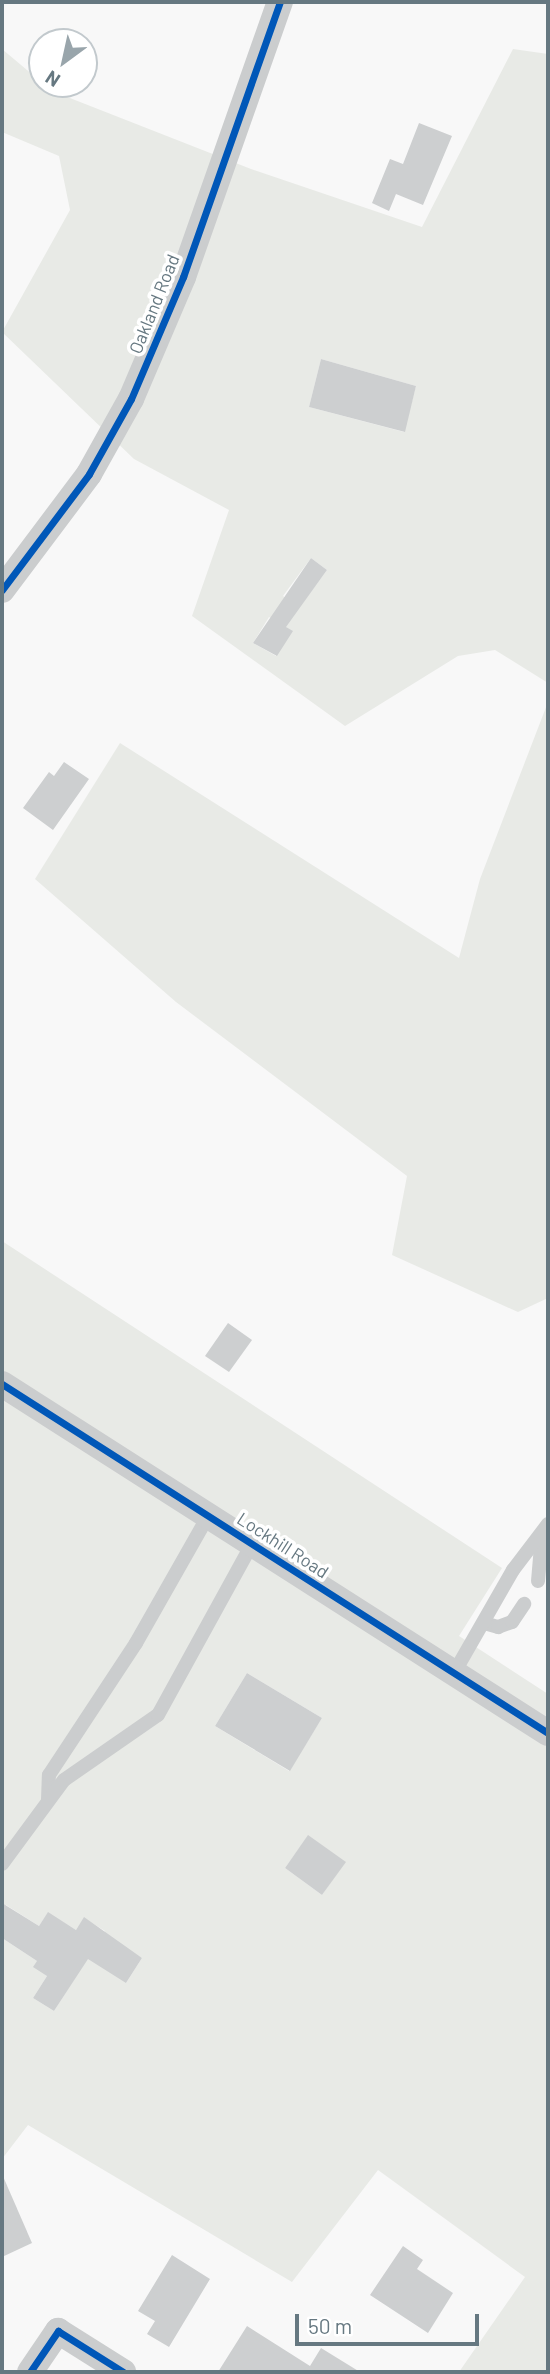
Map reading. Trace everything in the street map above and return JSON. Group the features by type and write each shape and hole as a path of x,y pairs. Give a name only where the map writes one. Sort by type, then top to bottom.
{"street":[{"name":"Oakland Road","path":"2,590 89,474 131,399 183,277 280,2"},
{"name":"Lockhill Road","path":"2,1384 548,1732"},
{"path":"30,2372 58,2331 123,2372"}],"lane":[{"path":"48,1800 49,1775 136,1643 208,1516"},
{"path":"538,1581 545,1529"},
{"path":"454,1674 545,1529"},
{"path":"2,1864 64,1780 158,1714 252,1544"},
{"path":"484,1623 498,1627 512,1622 524,1604"}],"shaded area":[{"path":"2,49 28,71 28,98 70,98 251,169 422,227 513,49 548,54 548,683 495,650 458,656 345,726 192,616 229,510 134,459 2,332 70,210 59,156 2,132","holes":["321,359 416,386 404,432 309,407","311,558 327,570 299,608 283,596","269,617 292,631 276,656 253,643"]},
{"path":"548,702 548,1298 518,1312 392,1255 407,1176 176,1002 35,879 120,743 459,958 480,879"},
{"path":"2,1241 502,1568 459,1636 548,1694 548,2372 459,2372 525,2277 378,2170 292,2282 28,2125 2,2159 2,1938 37,1961 47,1976 33,1998 54,2011 105,1931 84,1918 76,1930 48,1913 39,1926 6,1905 2,1911","holes":["247,1673 322,1718 289,1771 215,1726","308,1836 345,1862 322,1895 285,1868","125,1948 142,1958 126,1983"]}],"building":[{"path":"419,123 452,136 423,205 396,194 389,211 372,203 390,159 403,164"},
{"path":"321,359 416,386 405,432 309,407"},
{"path":"311,558 327,570 286,627 293,631 277,656 253,643"},
{"path":"64,762 89,779 53,830 23,808 49,772 54,776"},
{"path":"228,1323 252,1340 229,1372 205,1356"},
{"path":"247,1673 322,1718 290,1771 215,1726"},
{"path":"308,1835 346,1862 322,1895 285,1868"},
{"path":"2,1903 39,1926 48,1912 76,1930 84,1917 142,1958 126,1983 88,1959 54,2011 33,1998 47,1976 33,1967 37,1961 2,1938"},
{"path":"2,2174 32,2243 2,2257"},
{"path":"403,2246 423,2260 417,2269 453,2293 428,2333 370,2295"},
{"path":"172,2255 210,2279 169,2347 147,2334 155,2321 138,2311"},
{"path":"247,2326 310,2366 321,2348 360,2372 218,2372"}],"cycle path":[{"path":"2,590 89,474 131,399 183,277 280,2"},
{"path":"2,1384 548,1733"},
{"path":"30,2372 58,2331 123,2372"}]}
